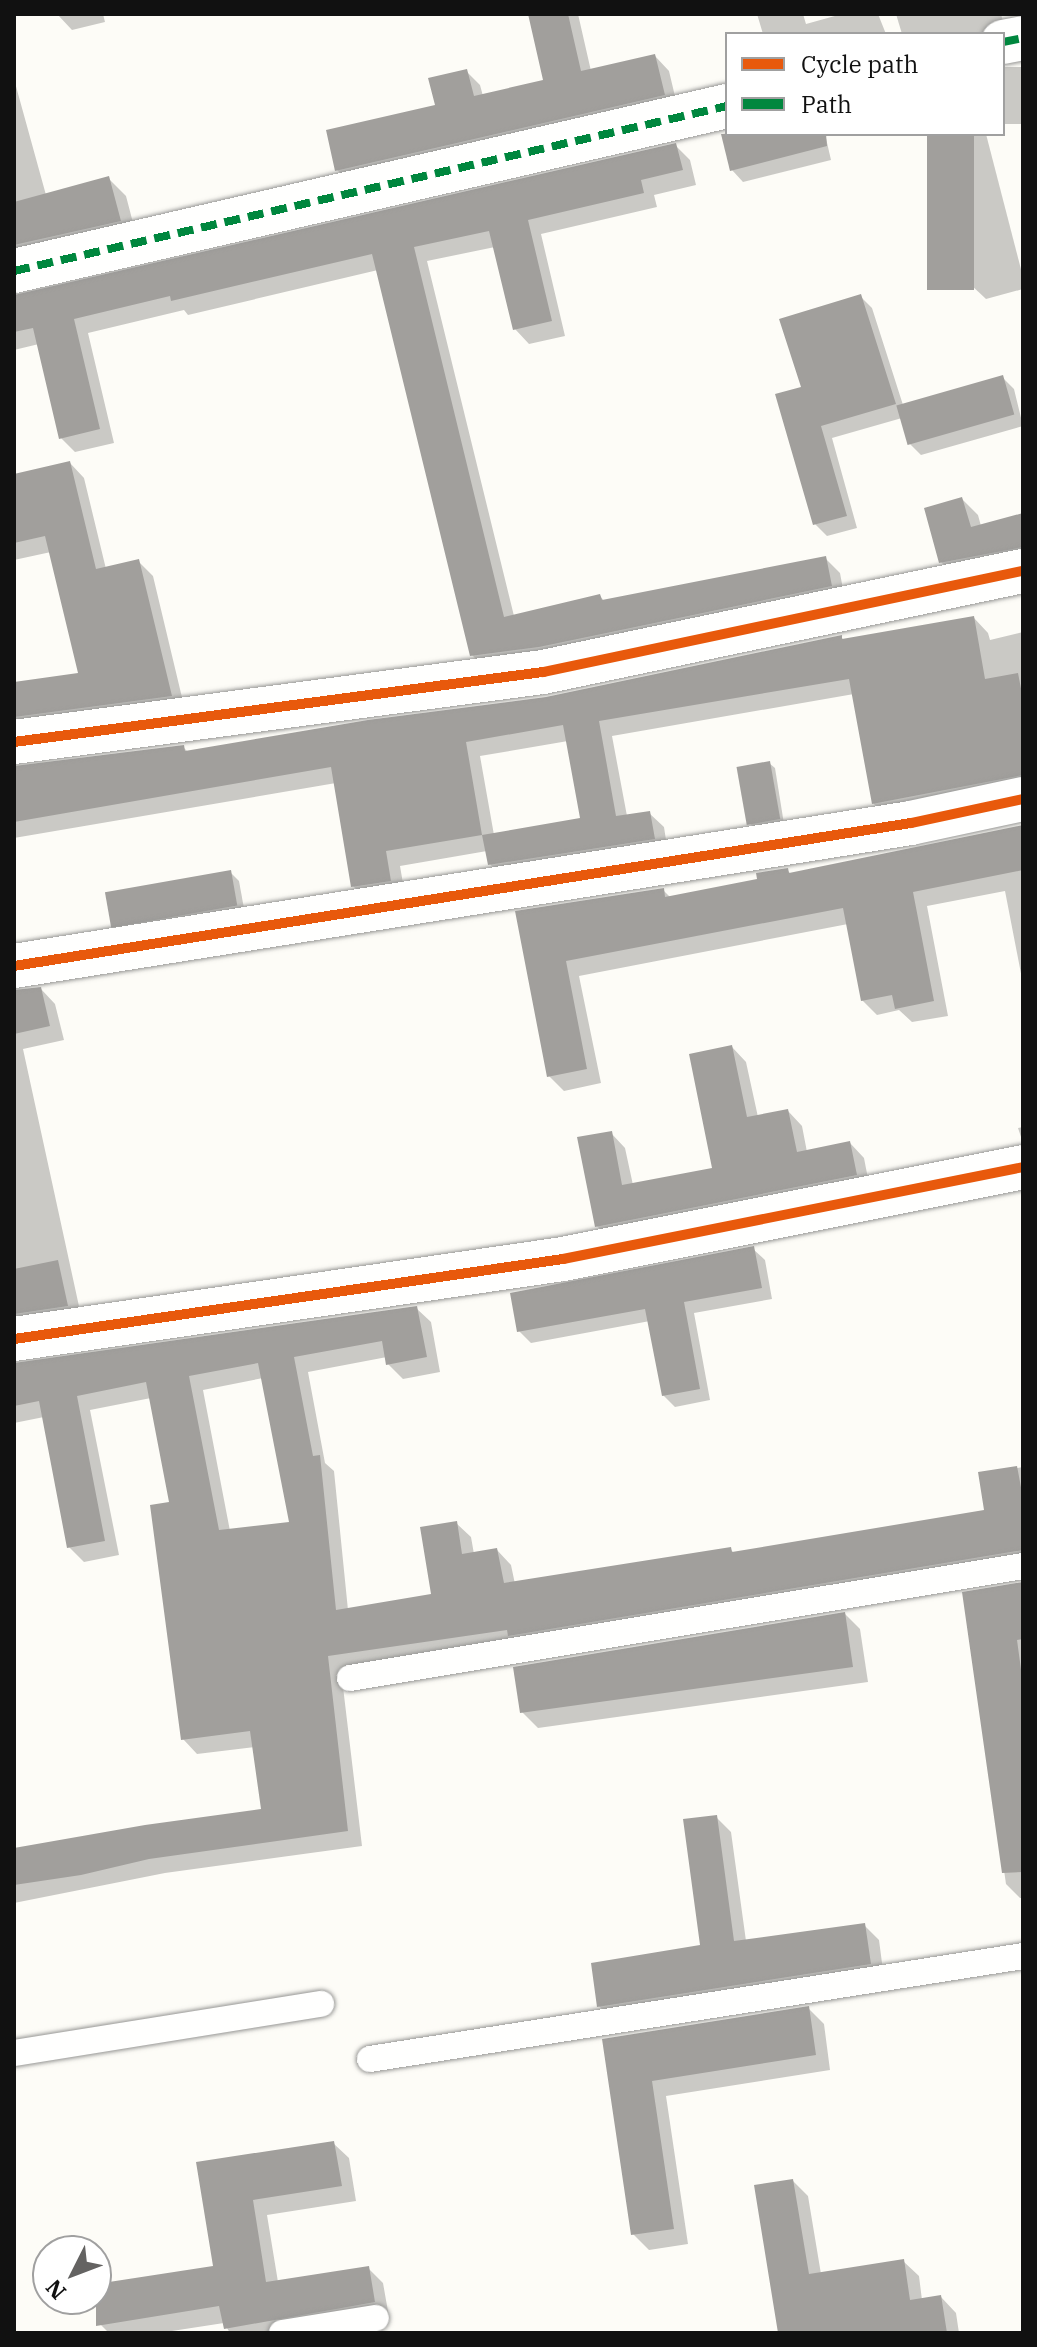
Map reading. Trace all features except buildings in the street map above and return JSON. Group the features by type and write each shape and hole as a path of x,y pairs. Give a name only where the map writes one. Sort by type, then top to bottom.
{"street":[{"path":"14,271 725,106"},
{"path":"14,742 543,672 1023,571"},
{"path":"14,966 911,823 1023,799"},
{"path":"14,1339 563,1259 1023,1167"}],"lane":[{"path":"350,1678 1023,1566"},
{"path":"370,2059 1023,1956"},
{"path":"14,2053 321,2004"},
{"path":"282,2333 376,2318"}],"marked path":[{"path":"1005,42 1023,38"},
{"path":"14,271 725,106"}],"cycle path":[{"path":"14,742 543,672 1023,571"},
{"path":"14,966 911,823 1023,799"},
{"path":"14,1339 563,1259 1023,1167"}]}
